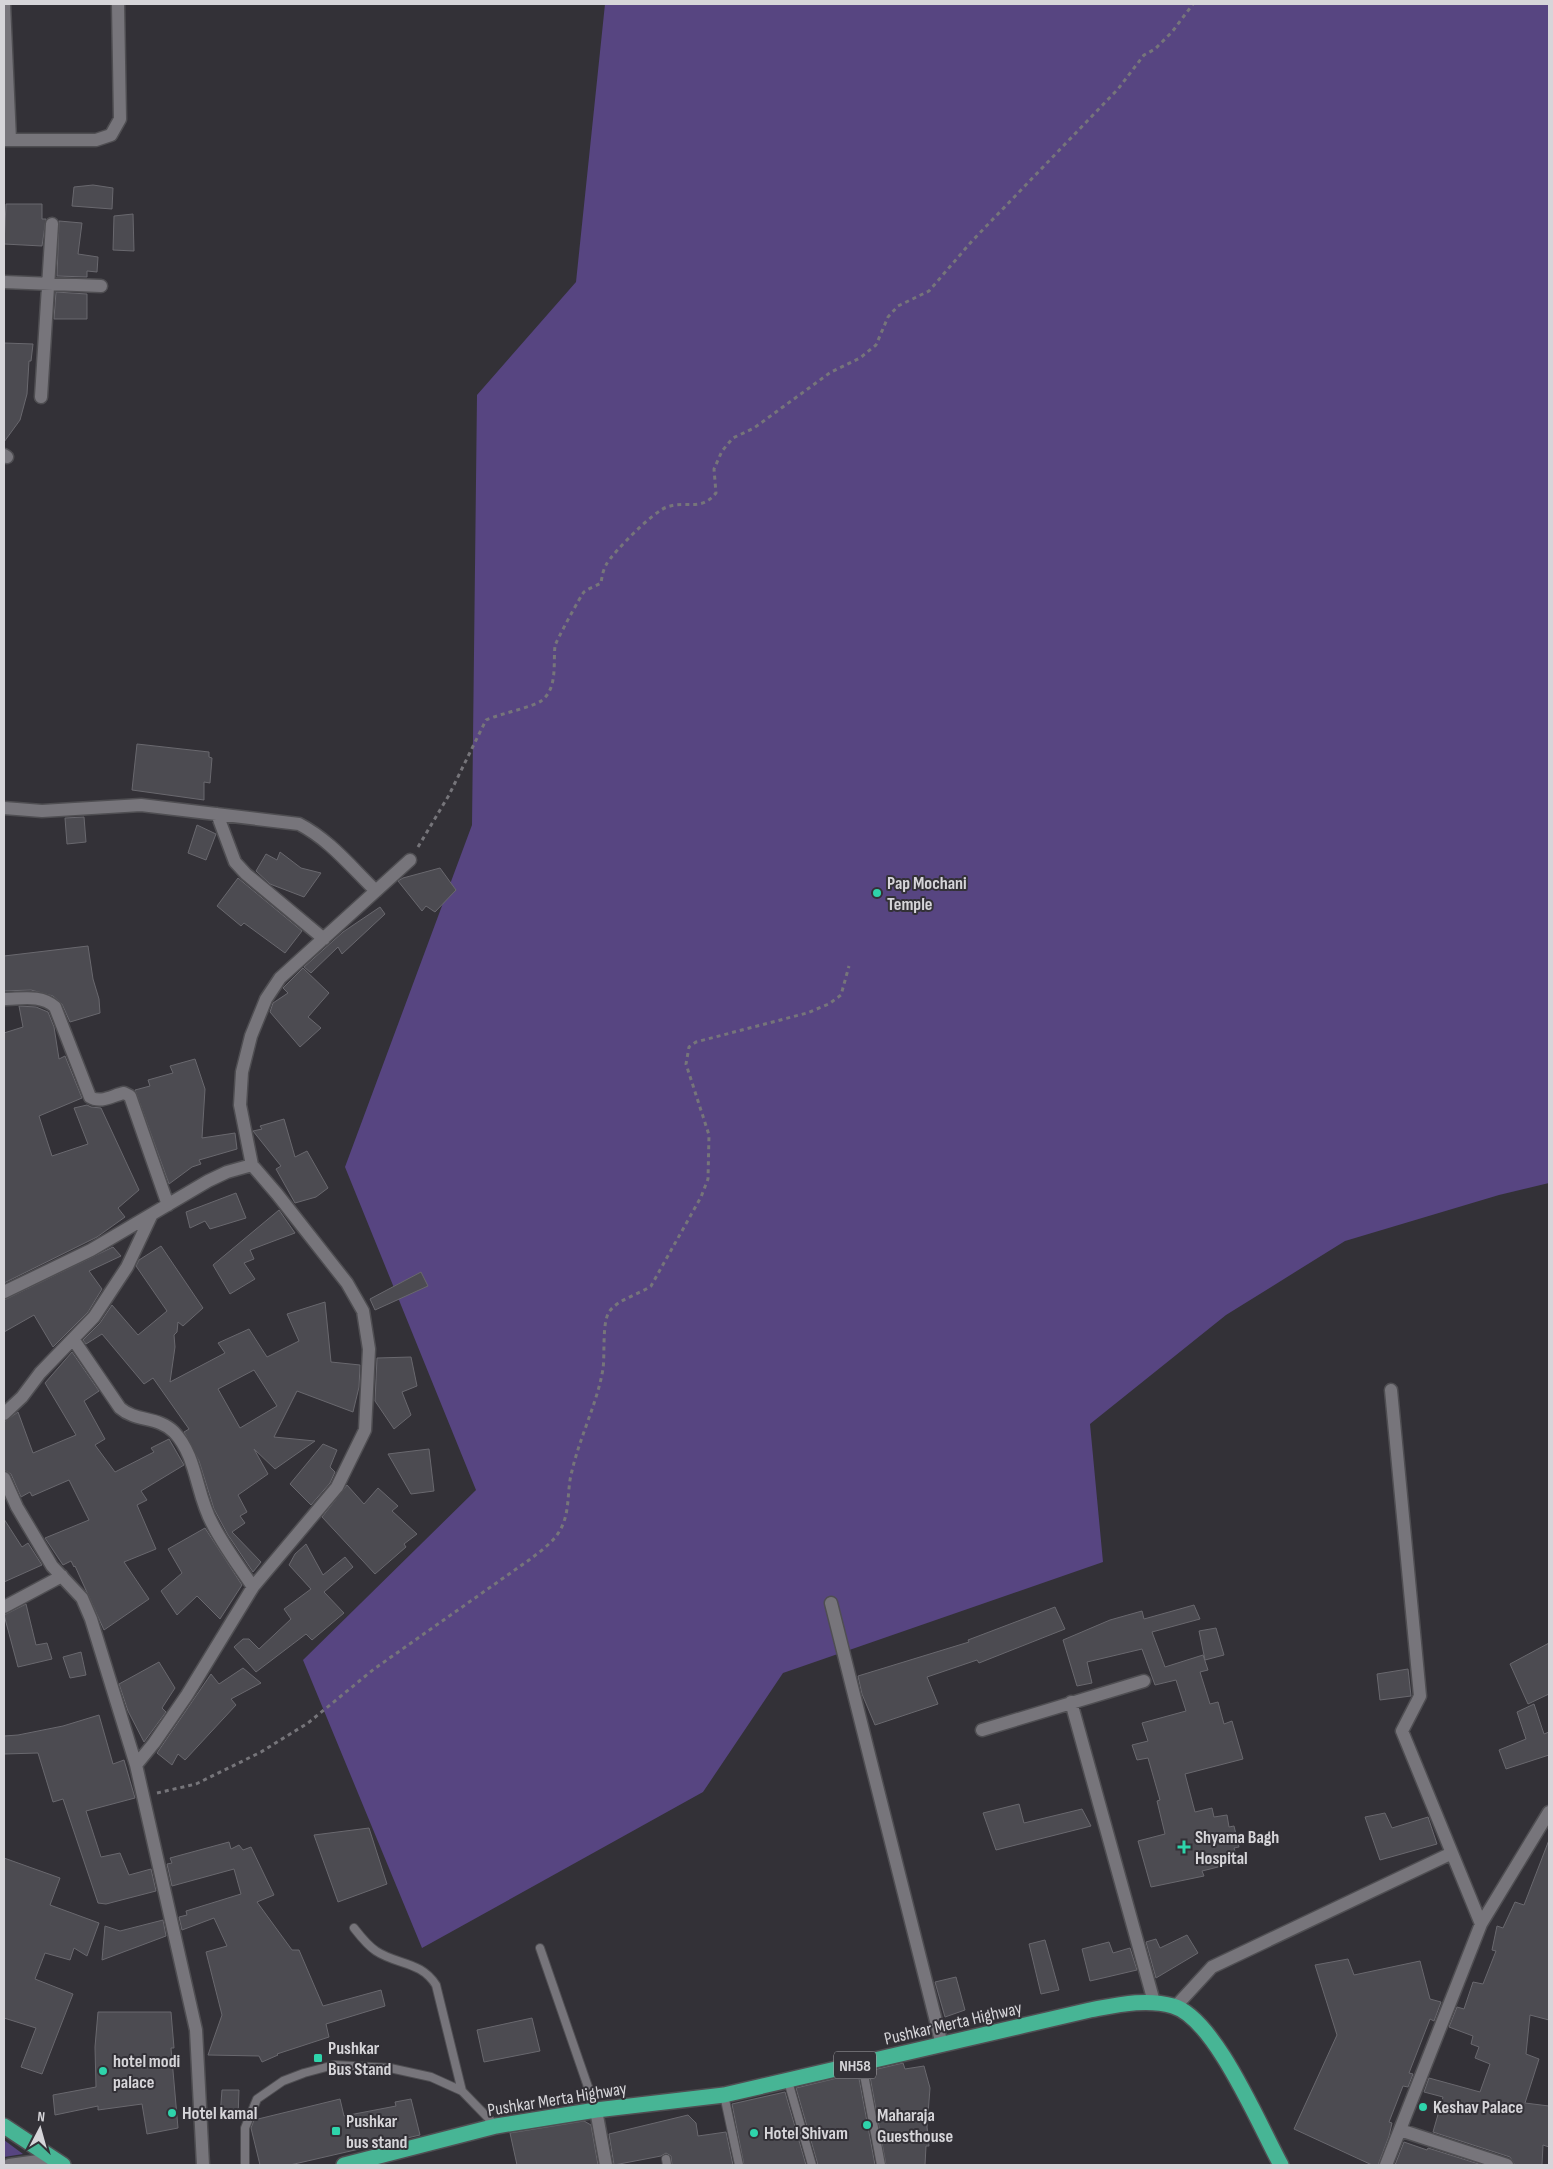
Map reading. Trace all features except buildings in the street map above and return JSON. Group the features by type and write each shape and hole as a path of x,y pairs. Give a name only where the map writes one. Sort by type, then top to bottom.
{"highway":[{"name":"Pushkar Merta Highway","path":"344,2165 496,2126 596,2110 724,2095 1090,2010 1154,2002 1176,2006 1197,2020 1217,2045 1281,2165"},
{"path":"4,2126 58,2162"}],"street":[{"path":"4,4 7,140 96,140 111,135 120,119 118,4"},
{"path":"41,397 46,284 52,224"},
{"path":"4,282 101,286"},
{"path":"4,808 42,811 141,805 299,824 316,832 333,846 376,891"},
{"path":"217,814 235,862 246,874 324,938"},
{"path":"136,1765 154,1743 187,1695 253,1587 337,1487 353,1459 365,1430 369,1349 363,1311 347,1283 278,1194 252,1165 240,1105 242,1072 251,1036 266,999 280,978 410,860"},
{"path":"4,999 41,998 50,1002 55,1007 90,1097 95,1100 102,1100 124,1093 130,1096 168,1205"},
{"path":"4,1292 91,1250 208,1181 227,1172 252,1165"},
{"path":"4,1414 22,1397 40,1373 94,1317 127,1267 151,1216"},
{"path":"73,1339 120,1408 127,1414 163,1423 176,1434 187,1451 211,1522 253,1587"},
{"path":"1391,1390 1420,1696 1402,1731 1481,1924"},
{"path":"4,1478 17,1507 52,1566 82,1598 91,1619 136,1765 196,2030 203,2165"},
{"path":"4,1606 62,1576"},
{"path":"830,1603 942,2045"},
{"path":"982,1730 1144,1681"},
{"path":"1071,1702 1154,2002"},
{"path":"1386,2165 1481,1924 1549,1812"},
{"path":"1176,2006 1212,1967 1452,1853"},
{"path":"596,2110 606,2165"},
{"path":"1400,2130 1507,2165"},
{"path":"9,2165 58,2162"}],"lane":[{"path":"354,1928 366,1943 378,1952 428,1973 436,1985 462,2091"},
{"path":"540,1948 596,2110"},
{"path":"862,2064 881,2165"},
{"path":"245,2165 245,2128 257,2098 283,2081 304,2073 334,2066 390,2068 431,2077 462,2091 496,2126"},
{"path":"788,2081 812,2165"},
{"path":"724,2095 739,2165"}],"path":[{"path":"410,860 449,796 486,720 541,702 550,690 555,666 555,644 564,631 568,619 583,593 601,583 604,567 628,538 665,507 681,504 696,505 709,502 716,493 714,470 722,451 733,438 754,428 831,372 860,358 876,345 888,317 898,306 929,291 972,240 1118,89 1144,55 1155,50 1172,32 1193,4"},
{"path":"143,1796 196,1784 261,1752 308,1723 374,1669 529,1560 552,1541 563,1525 568,1504 571,1474 600,1387 606,1352 605,1324 609,1313 618,1303 640,1294 651,1286 706,1186 709,1135 686,1064 689,1047 696,1042 807,1014 829,1004 840,995 849,966"}],"shaded area":[{"path":"605,4 1549,4 1549,1183 1499,1195 1345,1241 1226,1315 1090,1424 1103,1562 783,1673 703,1792 422,1948 303,1660 476,1490 345,1167 472,825 477,395 576,282"},
{"path":"4,2140 23,2154 4,2157"}],"place":[{"name":"Pap Mochani Temple","path":"877,893"},
{"name":"Shyama Bagh Hospital","path":"1184,1847"},
{"name":"Pushkar Bus Stand","path":"318,2058"},
{"name":"hotel modi palace","path":"103,2071"},
{"name":"Keshav Palace","path":"1423,2107"},
{"name":"Hotel kamal","path":"172,2113"},
{"name":"Maharaja Guesthouse","path":"867,2125"},
{"name":"Pushkar bus stand","path":"336,2131"},
{"name":"Hotel Shivam","path":"754,2133"}]}
